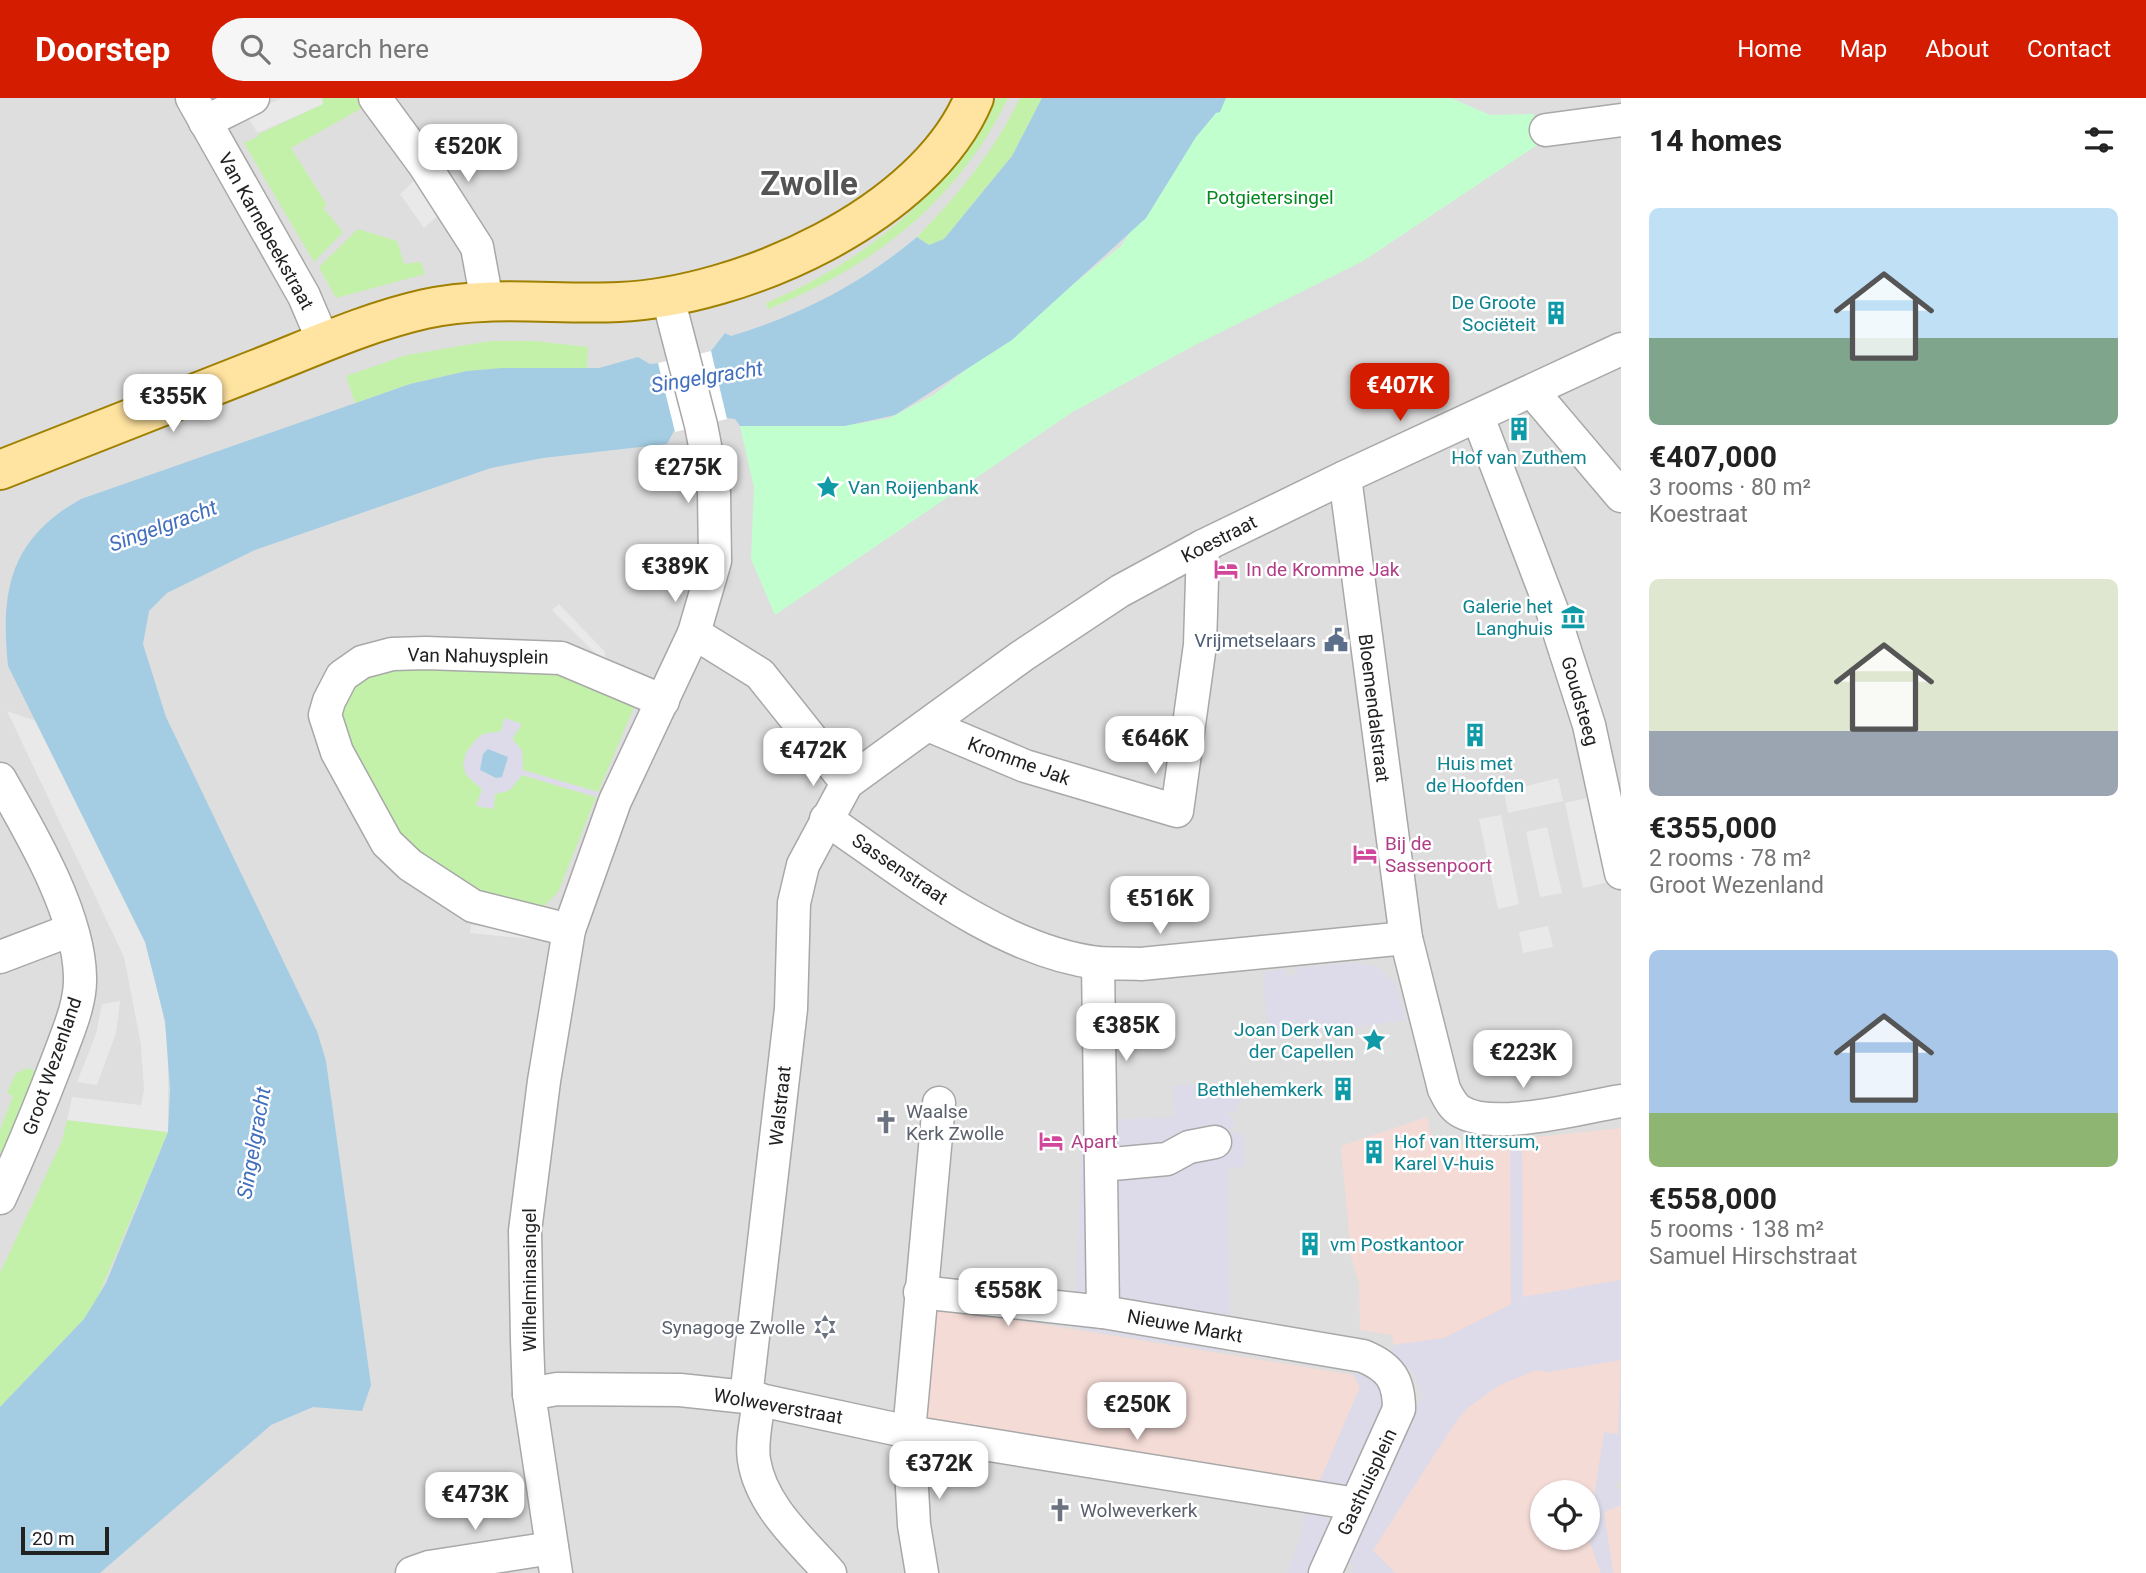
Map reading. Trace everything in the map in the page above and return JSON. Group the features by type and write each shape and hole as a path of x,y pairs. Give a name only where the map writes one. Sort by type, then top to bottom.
{"main road":[{"path":"0,470 324,342 425,309 487,302 619,302 668,298 793,257 860,220 916,178 944,148 974,98"}],"street":[{"name":"Van Karnebeekstraat","path":"253,98 198,110 304,296 324,342"},
{"path":"375,98 425,166 477,247 487,302"},
{"path":"1546,130 1621,120"},
{"path":"569,930 615,801 694,633 715,561 714,492 685,357 668,298"},
{"name":"Koestraat","path":"846,783 1022,656 1109,598 1203,546 1621,349"},
{"path":"1533,392 1621,496"},
{"name":"Goudsteeg","path":"1478,417 1553,613 1589,726 1621,873"},
{"name":"Bloemendalstraat","path":"1345,477 1406,938 1439,1077 1450,1101 1461,1111 1481,1118 1513,1118 1621,1101"},
{"name":"Kromme Jak","path":"928,725 1025,766 1177,811 1200,645 1203,546"},
{"path":"694,633 760,674 846,783 826,819"},
{"name":"Van Nahuysplein","path":"569,930 473,906 410,865 387,843 337,752 327,728 325,715 328,701 342,676 362,662 392,654 426,653 561,658 663,701"},
{"name":"Groot Wezenland","path":"0,779 37,850 71,930 80,979 76,1004 28,1136 0,1198"},
{"name":"Sassenstraat","path":"826,819 964,912 1036,945 1098,963 1141,964 1406,938"},
{"name":"Walstraat","path":"826,819 803,866 794,903 791,1009 752,1398 753,1458 762,1487 785,1523 830,1573"},
{"path":"0,957 71,930"},
{"name":"Wilhelminasingel","path":"554,1560 529,1394 525,1231 544,1081 569,930"},
{"name":"Nieuwe Markt","path":"1098,963 1103,1312 1363,1356 1380,1363 1392,1374 1399,1388"},
{"path":"922,1573 914,1525 909,1432 939,1102"},
{"path":"1102,1165 1167,1159 1189,1147 1215,1142"},
{"path":"920,1292 1103,1312"},
{"name":"Gasthuisplein","path":"1325,1573 1395,1422 1399,1388"},
{"name":"Wolweverstraat","path":"529,1394 557,1389 680,1390 752,1398 909,1432 1356,1504"},
{"path":"412,1573 429,1567 554,1560"}],"shaded area":[{"path":"0,98 1621,98 1621,1573 0,1573"},
{"path":"282,98 322,98 323,104 258,133 246,115"},
{"path":"414,181 440,214 424,228 400,194"},
{"path":"559,604 605,652 606,664 552,610"},
{"path":"7,711 36,721 145,942 156,978 168,1041 168,1132 67,1120 72,1097 141,1105 144,1090 141,1045 124,957"},
{"path":"505,718 522,724 512,739 522,750 523,770 598,792 596,797 522,775 511,789 495,794 493,809 476,806 482,789 466,775 463,765 466,752 483,734 501,731","holes":["499,753 507,755 504,775 481,772 483,760"]},
{"path":"1558,778 1563,801 1508,813 1504,792"},
{"path":"1587,798 1608,882 1583,888 1565,803"},
{"path":"1501,815 1519,904 1498,909 1479,819"},
{"path":"1547,827 1562,893 1540,897 1526,832"},
{"path":"471,925 541,931 541,940 470,933"},
{"path":"1548,926 1553,947 1523,953 1519,932"},
{"path":"1354,962 1377,967 1395,983 1406,1020 1268,1039 1263,972 1286,969 1287,976 1297,975 1297,968"},
{"path":"120,1001 116,1033 97,1085 77,1082 96,1034 102,1004"},
{"path":"1241,1083 1244,1101 1240,1098 1233,1113 1228,1111 1227,1115 1233,1117 1234,1128 1229,1130 1231,1134 1236,1131 1245,1138 1244,1167 1228,1168 1230,1310 1225,1353 1075,1328 1082,1121 1175,1117 1173,1086"},
{"path":"1427,1117 1434,1148 1621,1128 1621,1280 1526,1298 1444,1338 1393,1345 1392,1335 1360,1330 1359,1284 1351,1256 1341,1146"},
{"path":"1522,1142 1523,1297 1621,1280 1621,1360 1548,1372 1536,1370 1499,1385 1462,1412 1373,1550 1395,1573 1352,1573 1355,1566 1346,1562 1314,1573 1287,1573 1300,1540 1306,1506 1318,1485 1360,1387 1354,1375 1362,1366 1414,1407 1424,1396 1413,1371 1389,1353 1393,1345 1444,1338 1511,1304 1510,1145"},
{"path":"930,1306 1354,1375 1360,1387 1318,1485 915,1419"},
{"path":"1621,1360 1618,1435 1604,1433 1597,1480 1530,1480 1530,1550 1592,1550 1601,1573 1395,1573 1373,1550 1448,1432 1471,1404 1500,1385 1535,1370 1549,1372"},
{"path":"1621,1363 1621,1481 1615,1482 1615,1489 1621,1489 1621,1505 1604,1512 1613,1573 1601,1573 1593,1550 1600,1550 1600,1480 1597,1480 1604,1432 1618,1434"},
{"path":"1621,1504 1621,1573 1613,1573 1604,1512"}],"green space":[{"path":"322,98 365,98 369,104 291,148 327,205 323,208 343,232 314,262 244,143 259,136 258,132 261,133 321,105"},
{"path":"997,98 1008,98 988,135 938,199 909,226 843,273 768,309 766,303 837,267 900,221 953,165 977,133"},
{"path":"1020,98 1042,98 1012,156 944,239 929,245 917,237 974,172 999,137"},
{"name":"Potgietersingel","path":"1217,98 1451,98 1490,115 1534,114 1537,145 1363,261 1193,346 1071,413 775,615 751,559 754,488 740,426 856,424 890,418 935,394 1121,246"},
{"path":"358,229 397,241 404,264 421,262 425,274 336,298 319,267"},
{"path":"490,341 534,341 588,347 587,368 467,371 410,384 355,403 346,376 407,355"},
{"path":"541,665 627,700 634,707 598,792 523,770 518,749 504,718 501,732 483,734 470,747 467,770 475,783 483,789 476,805 494,809 495,794 508,791 522,775 596,797 558,892 544,906 475,890 404,850 338,719 350,689 368,670"},
{"path":"29,1068 38,1073 0,1155 0,1130 13,1096 7,1093 16,1073"},
{"path":"67,1120 168,1132 95,1303 84,1319 0,1407 0,1273 62,1141"}],"water":[{"name":"Singelgracht","path":"1042,98 1226,98 1220,112 1216,113 1196,137 1146,218 1012,340 895,415 845,426 740,426 735,419 727,418 674,431 667,444 543,458 491,468 255,550 167,593 149,611 143,644 166,717 317,1031 326,1061 371,1385 362,1411 313,1407 271,1425 100,1573 0,1573 0,1407 84,1319 106,1283 168,1132 170,1089 165,1021 145,942 8,666 6,613 9,590 15,568 25,549 57,514 81,499 410,384 467,371 502,368 599,368 638,357 650,364 711,351 725,333 731,336 757,328 829,296 874,269 917,237 929,245 944,239 1012,156"},
{"path":"488,749 508,757 502,777 496,778 480,770 483,754"}],"pier":[{"path":"711,351 727,419 675,432 658,363"}],"place":[{"name":"De Groote Sociëteit","path":"1556,313"},
{"name":"Hof van Zuthem","path":"1519,429"},
{"name":"Van Roijenbank","path":"828,487"},
{"name":"In de Kromme Jak","path":"1226,569"},
{"name":"Galerie het Langhuis","path":"1573,617"},
{"name":"Vrijmetselaars","path":"1336,640"},
{"name":"Huis met de Hoofden","path":"1475,735"},
{"name":"Bij de Sassenpoort","path":"1365,854"},
{"name":"Joan Derk van der Capellen","path":"1374,1040"},
{"name":"Bethlehemkerk","path":"1343,1089"},
{"name":"Waalse Kerk Zwolle","path":"886,1122"},
{"name":"Apart","path":"1051,1141"},
{"name":"Hof van Ittersum, Karel V-huis","path":"1374,1152"},
{"name":"vm Postkantoor","path":"1310,1244"},
{"name":"Synagoge Zwolle","path":"825,1327"},
{"name":"Wolweverkerk","path":"1060,1510"}],"district":[{"name":"Zwolle","path":"809,183"}]}
